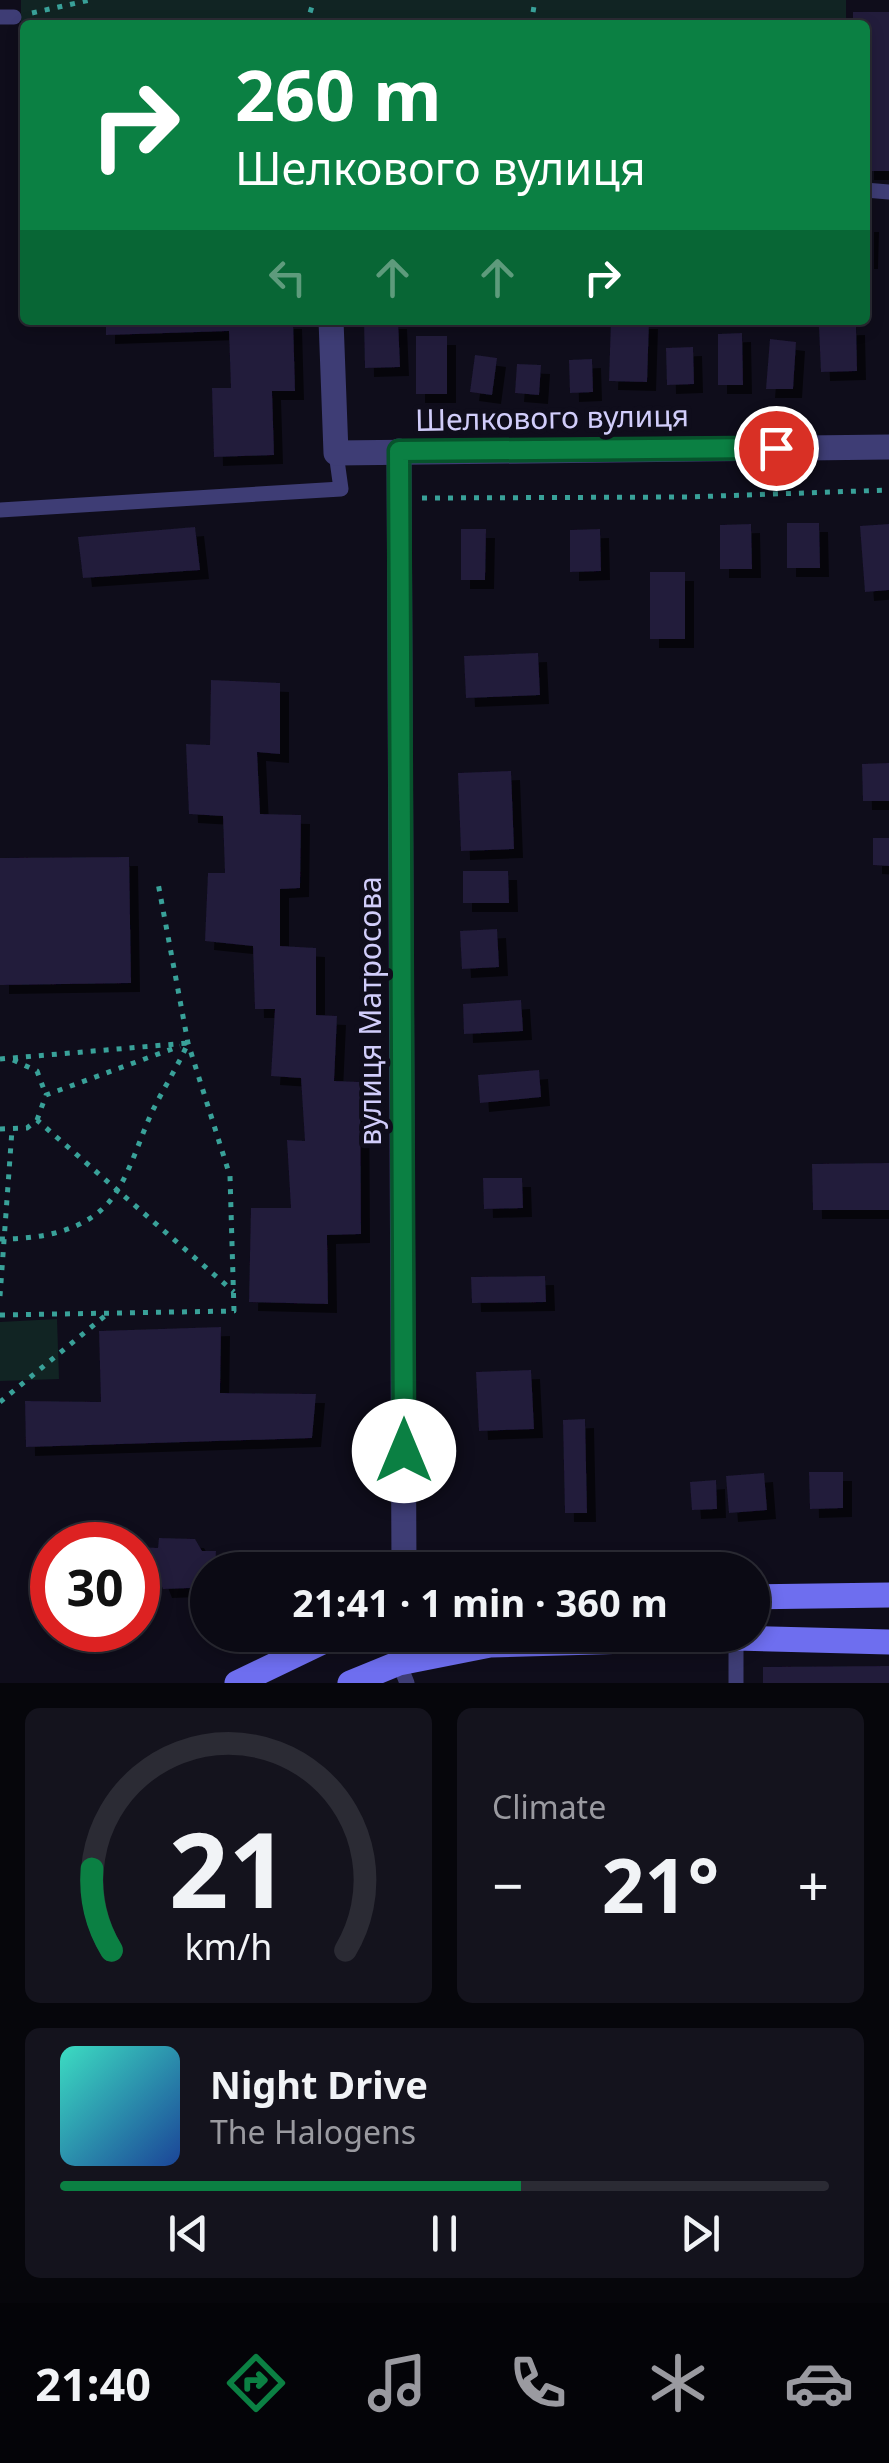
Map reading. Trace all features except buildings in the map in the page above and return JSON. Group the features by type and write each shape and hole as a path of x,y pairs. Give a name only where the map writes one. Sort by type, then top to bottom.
{"street":[{"path":"332,325 336,453"},
{"name":"Шелкового вулиця","path":"336,453 889,446"},
{"name":"вулиця Матросова","path":"399,451 404,1552"},
{"path":"770,1598 889,1595"},
{"path":"770,1639 889,1642"},
{"path":"237,1683 302,1652"},
{"path":"350,1683 403,1673 468,1652"}],"lane":[{"path":"0,510 340,489 336,453"},
{"path":"736,1652 736,1683"}],"path":[{"path":"7,17 90,0"},
{"path":"400,498 688,497 889,490"},
{"path":"0,1315 234,1311 230,1176 188,1043 158,882"},
{"path":"0,1059 188,1043"},
{"path":"46,1096 188,1043"},
{"path":"2,1239 24,1240 59,1233 100,1212 117,1192 188,1043"},
{"path":"0,1059 20,1061 37,1072 46,1096 37,1120 28,1128 0,1129"},
{"path":"37,1120 234,1292"},
{"path":"0,1296 12,1130"},
{"path":"1,1402 108,1313"},
{"path":"0,1392 1,1402"}],"green space":[{"path":"21,0 846,0 846,20 21,20"},
{"path":"57,1319 59,1379 0,1381 0,1322"}],"route":[{"path":"404,1451 399,451 776,448"}]}
